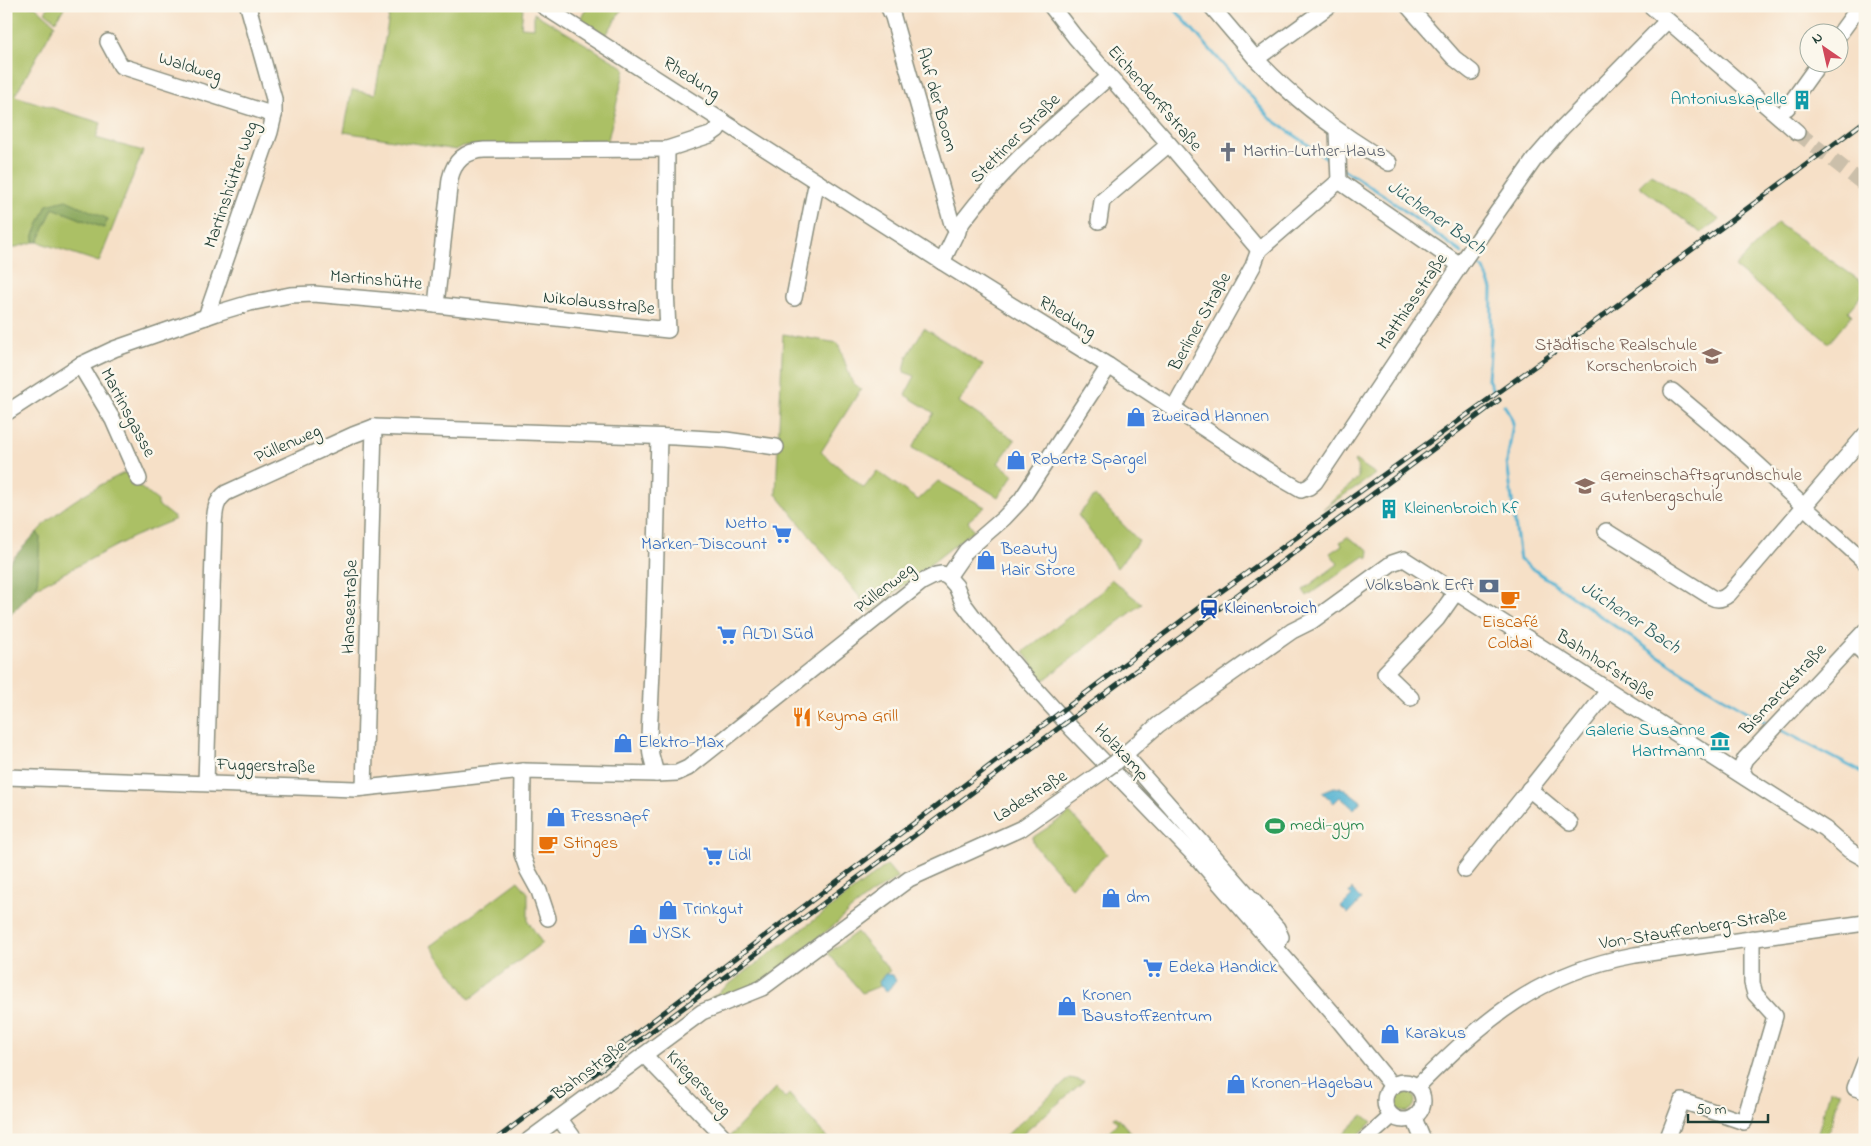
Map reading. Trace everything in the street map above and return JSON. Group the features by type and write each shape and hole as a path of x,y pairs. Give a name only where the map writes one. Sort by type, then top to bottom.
{"street":[{"name":"Martinshütter Weg","path":"206,316 272,128 274,114 272,94 248,6"},
{"name":"Rhedung","path":"543,6 942,262 1109,366 1173,410 1294,487"},
{"name":"Auf der Boom","path":"888,6 952,224 958,232"},
{"name":"Eichendorffstraße","path":"1051,6 1109,77 1259,250"},
{"path":"1211,6 1256,59 1338,138 1389,163"},
{"path":"1256,59 1329,6"},
{"path":"1408,6 1454,58 1472,72"},
{"path":"1651,6 1797,132"},
{"path":"1848,22 1860,6"},
{"name":"Matthiasstraße","path":"1294,487 1302,490 1315,482 1486,228 1548,143 1667,21"},
{"name":"Waldweg","path":"108,42 120,66 274,114"},
{"path":"1787,108 1813,72"},
{"name":"Stettiner Straße","path":"942,262 962,223 999,178 1032,145 1109,77"},
{"name":"Martinshütte","path":"6,413 80,365 114,348 250,303 298,294 436,305 450,179 457,162 466,154 484,150 667,150 710,135 717,130 723,121"},
{"path":"1259,250 1339,178 1338,138"},
{"path":"1098,220 1102,201 1169,144"},
{"name":"Nikolausstraße","path":"436,305 668,330 666,289 667,150"},
{"path":"1339,178 1462,263"},
{"path":"794,298 815,190 819,183"},
{"name":"Berliner Straße","path":"1173,410 1253,266 1259,250"},
{"name":"Martinsgasse","path":"80,365 113,420 139,479"},
{"path":"948,577 969,547 1004,518 1021,500 1109,366"},
{"path":"1672,391 1742,450 1865,562"},
{"name":"Püllenweg","path":"206,783 214,524 218,501 223,495 374,427 726,440 776,447"},
{"name":"Hansestraße","path":"364,788 374,427"},
{"path":"1606,531 1711,597 1720,599 1729,594 1865,435"},
{"path":"656,774 650,756 649,737 659,437"},
{"name":"Bahnhofstraße","path":"1398,560 1406,560 1746,778 1825,829 1849,850 1865,860"},
{"name":"Ladestraße","path":"644,1055 707,1009 762,988 909,879 1022,828 1121,759 1158,725 1292,631 1312,621 1398,560"},
{"name":"Püllenweg","path":"523,771 656,774 677,773 688,768 922,582 936,575 942,574 948,577"},
{"name":"Holzkamp","path":"948,577 956,586 963,603 972,615 1024,676 1072,729 1191,852 1276,948 1393,1087"},
{"path":"1411,698 1385,673 1437,619 1456,592"},
{"name":"Bismarckstraße","path":"1746,778 1742,769 1742,762 1782,719 1859,649 1865,631"},
{"path":"1465,870 1608,691"},
{"name":"Holzkamp","path":"1121,759 1277,928 1281,936 1276,948"},
{"path":"523,771 522,854 528,871 539,891 548,918"},
{"name":"Fuggerstraße","path":"6,777 364,788 523,771"},
{"path":"1530,790 1570,822"},
{"name":"Von-Stauffenberg-Straße","path":"1417,1087 1456,1048 1489,1019 1522,996 1556,979 1616,959 1865,923"},
{"path":"1667,1140 1682,1101 1744,1122 1775,1016 1755,994 1752,975 1752,938"},
{"name":"Bahnstraße","path":"529,1140 644,1055"},
{"name":"Kriegersweg","path":"644,1055 726,1140"},
{"path":"1865,1062 1855,1088 1865,1091"},
{"path":"1408,1083 1417,1087 1423,1098 1421,1110 1414,1118 1402,1120 1392,1116 1388,1111 1386,1101 1389,1091 1397,1084 1408,1083"},
{"path":"1365,1140 1392,1116"},
{"name":"Bahnstraße","path":"559,1118 575,1140"},
{"path":"1414,1118 1423,1140"}],"green space":[{"path":"6,6 35,6 55,24 15,96 101,123 96,138 143,151 99,262 38,242 53,208 103,228 108,219 47,205 34,235 34,242 9,249 6,254"},
{"path":"49,6 65,6 56,21 45,12"},
{"path":"391,6 518,6 523,8 521,27 534,28 534,13 625,68 607,144 463,146 456,150 344,132 352,90 375,94"},
{"path":"588,6 624,6 606,35 580,19"},
{"path":"1651,174 1720,220 1701,233 1639,186"},
{"path":"66,200 108,219 104,228 53,208 38,242 34,242 34,235 47,205"},
{"path":"1777,223 1865,284 1865,291 1848,311 1852,315 1829,343 1735,267"},
{"path":"924,328 983,365 959,402 1015,440 998,463 1014,475 998,497 954,470 912,448 934,413 905,395 915,376 904,372 907,357"},
{"path":"783,334 838,343 852,382 861,389 821,452 864,488 877,471 918,500 938,481 985,507 968,521 974,530 871,611 776,494"},
{"path":"1355,460 1376,474 1323,509 1358,478 1358,468"},
{"path":"130,470 136,484 158,501 158,505 176,519 133,537 37,587 40,537 37,532 68,505"},
{"path":"1095,496 1139,541 1117,568 1078,515"},
{"path":"37,532 40,537 37,587 6,619 6,566"},
{"path":"1347,537 1369,550 1368,559 1365,556 1307,596 1303,590 1338,564 1330,553 1342,545 1340,542"},
{"path":"1111,579 1142,604 1044,680 1023,652 1102,591"},
{"path":"1070,813 1107,854 1071,887 1035,846 1032,838"},
{"path":"887,865 898,878 871,894 763,981 699,1007"},
{"path":"518,881 528,893 528,921 542,943 470,999 431,946"},
{"path":"857,932 890,971 879,982 880,986 862,993 828,953"},
{"path":"1070,1078 1084,1081 1016,1140 1001,1140"},
{"path":"776,1088 785,1098 789,1094 829,1140 734,1140 730,1136"},
{"path":"1404,1090 1412,1093 1415,1101 1412,1109 1404,1112 1396,1109 1393,1101 1396,1093"},
{"path":"1830,1090 1840,1092 1826,1140 1816,1140"},
{"path":"1363,1115 1372,1122 1353,1140 1337,1140"},
{"path":"1115,1116 1137,1140 1099,1140 1118,1123 1113,1117"}],"water":[{"path":"1334,787 1345,789 1361,801 1354,809 1340,797 1334,803 1322,792"},
{"path":"1352,889 1361,900 1348,914 1341,907 1352,896 1349,893"},
{"path":"885,974 893,975 896,981 887,991 880,986 879,982"}],"waterway":[{"name":"Jüchener Bach","path":"1172,6 1270,118 1334,163"},
{"name":"Jüchener Bach","path":"1343,169 1382,194 1462,253"},
{"name":"Jüchener Bach","path":"1469,259 1484,269 1492,289 1488,379 1493,390"},
{"name":"Jüchener Bach","path":"1504,405 1511,416 1513,424 1507,462 1520,560 1675,667 1771,725"},
{"name":"Jüchener Bach","path":"1779,729 1865,774"}],"tunnel":[{"path":"1797,132 1865,185"}],"railway":[{"path":"495,1140 1205,603 1542,361 1865,121"},
{"path":"585,1081 1499,400"}],"place":[{"name":"Antoniuskapelle","path":"1802,100"},
{"name":"Martin-Luther-Haus","path":"1228,152"},
{"name":"Städtische Realschule Korschenbroich","path":"1712,356"},
{"name":"Zweirad Hannen","path":"1136,417"},
{"name":"Robertz Spargel","path":"1016,460"},
{"name":"Gemeinschaftsgrundschule Gutenbergschule","path":"1585,486"},
{"name":"Kleinenbroich Kf","path":"1389,509"},
{"name":"Netto Marken-Discount","path":"782,534"},
{"name":"Beauty Hair Store","path":"986,560"},
{"name":"Volksbank Erft","path":"1489,586"},
{"name":"Eiscafé Coldai","path":"1510,599"},
{"name":"Kleinenbroich","path":"1209,609"},
{"name":"ALDI Süd","path":"727,635"},
{"name":"Keyma Grill","path":"802,717"},
{"name":"Galerie Susanne Hartmann","path":"1720,741"},
{"name":"Elektro-Max","path":"623,743"},
{"name":"Fressnapf","path":"556,817"},
{"name":"medi-gym","path":"1275,826"},
{"name":"Stinges","path":"548,844"},
{"name":"Lidl","path":"713,856"},
{"name":"dm","path":"1111,898"},
{"name":"Trinkgut","path":"668,910"},
{"name":"JYSK","path":"638,934"},
{"name":"Edeka Handick","path":"1153,968"},
{"name":"Kronen Baustoffzentrum","path":"1067,1006"},
{"name":"Karakus","path":"1390,1034"},
{"name":"Kronen-Hagebau","path":"1236,1084"}]}
